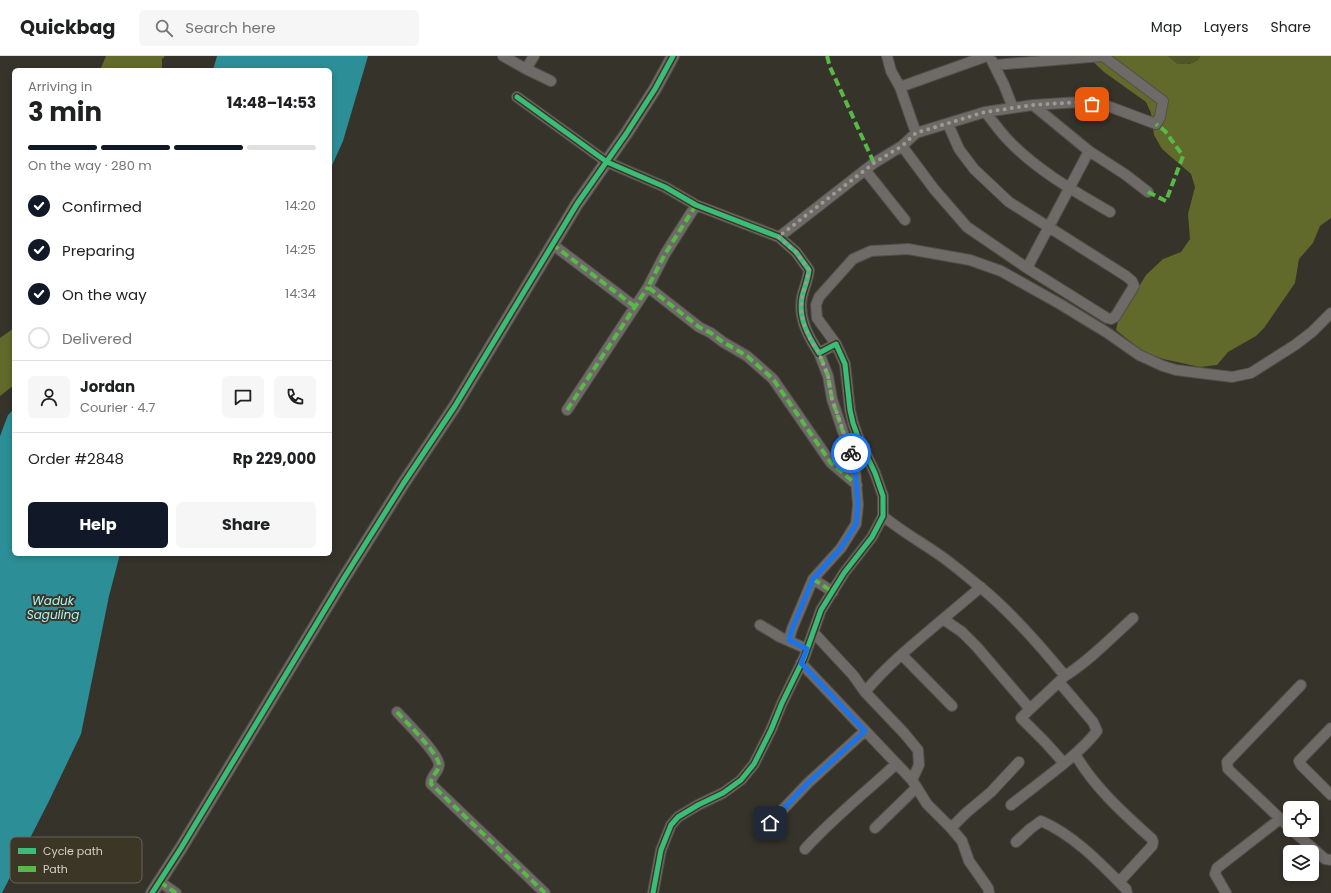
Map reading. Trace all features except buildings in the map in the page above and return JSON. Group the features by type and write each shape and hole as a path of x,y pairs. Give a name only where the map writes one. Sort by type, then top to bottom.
{"street":[{"path":"503,56 551,81"},
{"path":"526,69 534,56"},
{"path":"152,893 320,616 455,406 577,204 630,128 673,56"},
{"path":"887,56 891,71 900,87 916,133"},
{"path":"900,87 988,56 995,65 1013,108"},
{"path":"778,237 874,163 902,146 916,133 985,112 1033,105 1080,102 1104,105 1156,124 1160,117 1162,101 1103,56 995,65"},
{"path":"517,97 607,162 664,188 696,205 778,237 796,252 809,270 802,298 801,310 810,339 819,353 828,376 832,399 855,468 858,505 856,524 841,548 813,579 792,629 789,640"},
{"path":"1033,105 1089,151 1126,175 1148,192"},
{"path":"985,112 1008,140 1030,161 1068,188 1110,212"},
{"path":"902,146 934,189 967,227 1027,268 1107,318 1111,319 1115,317 1134,286 1132,281 1009,202 974,169 959,149 948,124"},
{"path":"1027,268 1068,188 1089,151"},
{"path":"866,170 905,220"},
{"path":"567,410 648,286 665,254 696,205"},
{"path":"552,244 634,306"},
{"path":"653,893 661,850 671,825 678,817 698,805 723,794 741,780 754,764 801,663 821,610 844,573 872,537 883,516 883,496 875,473 853,423 850,410 845,364 836,344 817,318 816,305 819,297 853,259 871,250 908,249 970,260 1001,271 1106,332 1139,355 1163,366 1176,370 1232,377 1251,373 1295,345 1312,332 1331,313"},
{"path":"648,286 699,326 746,356 773,379 828,459 856,485"},
{"path":"819,353 836,344"},
{"path":"883,516 896,527 941,556 981,587 1013,617 1041,647 1097,730 1092,738 1075,754 1011,805"},
{"path":"813,579 833,592"},
{"path":"865,692 875,679 981,587"},
{"path":"1064,763 1021,718 1062,679 1084,662 1133,618"},
{"path":"943,619 962,632 976,646 1030,709"},
{"path":"760,625 780,637 807,649"},
{"path":"813,632 853,675 865,692 918,750 919,765 914,784 875,828"},
{"path":"902,655 952,706"},
{"path":"801,663 896,764 914,784 927,804 962,841 968,861 990,893"},
{"path":"1283,822 1228,769 1227,762 1301,685"},
{"path":"397,712 429,747 439,763 439,767 432,777 431,784 546,893"},
{"path":"1331,728 1299,761 1301,765 1331,795"},
{"path":"770,823 808,783 865,731"},
{"path":"1075,754 1081,765 1114,804 1152,839 1152,846 1119,882"},
{"path":"951,828 991,792 1019,762"},
{"path":"805,848 896,764"},
{"path":"1226,893 1215,874 1217,868 1280,819"},
{"path":"1016,842 1030,829 1042,822 1076,842 1119,882 1126,889 1127,893"},
{"path":"1300,837 1325,859 1331,860"},
{"path":"160,882 176,893"}],"green space":[{"path":"106,56 165,56 162,59 162,68 101,68"},
{"path":"1087,56 1168,56 1178,64 1189,64 1198,60 1200,56 1331,56 1331,218 1320,226 1313,243 1299,259 1295,283 1264,328 1256,336 1228,352 1217,365 1200,367 1163,359 1142,351 1116,330 1118,321 1146,275 1163,259 1181,252 1190,239 1188,214 1195,187 1191,174 1162,149 1154,135 1151,113 1146,102 1104,72"},
{"path":"1168,56 1200,56 1198,60 1188,64 1178,64"},
{"path":"12,329 12,387 0,396 0,338"}],"water":[{"path":"217,56 368,56 343,141 332,166 332,68 214,68"},
{"name":"Waduk Saguling","path":"12,411 12,556 119,556 109,596 81,734 31,837 10,837 10,877 2,893 0,893 0,436 8,415"}],"marked path":[{"path":"827,56 830,67 874,163"},
{"path":"1148,192 1166,201 1183,156 1165,131 1156,124"},
{"path":"696,205 665,254 648,287 699,327 747,356 773,379 831,463 857,485"},
{"path":"552,244 634,306"},
{"path":"567,410 648,287"},
{"path":"789,640 792,629 813,579 841,548 856,524 858,505 855,468 832,399 828,376 819,353"},
{"path":"813,579 833,592"},
{"path":"397,712 433,752 437,759 439,767 432,778 431,784 545,893"},
{"path":"160,882 176,893"}],"cycle path":[{"path":"152,893 181,848 344,578 403,484 455,406 577,204 626,134 655,89 673,56"},
{"path":"517,97 607,162 665,187 696,205 779,237 796,252 809,270 801,305 801,312 805,326 819,353 836,344 845,364 850,410 853,423 875,473 883,496 883,516 872,537 844,573 821,610 804,658 754,764 741,780 723,793 678,817 671,825 661,850 653,893"}],"way so far":[{"path":"851,453 832,399 828,376 819,353 810,339 804,324 801,310 802,298 808,280 809,270 796,252 778,237 874,163 902,146 916,133 985,112 1033,105 1080,102 1092,104"}],"route":[{"path":"770,823 808,783 865,731 801,663 807,649 789,640 792,629 802,609 813,579 841,548 856,524 858,505 855,468 851,453"}]}
